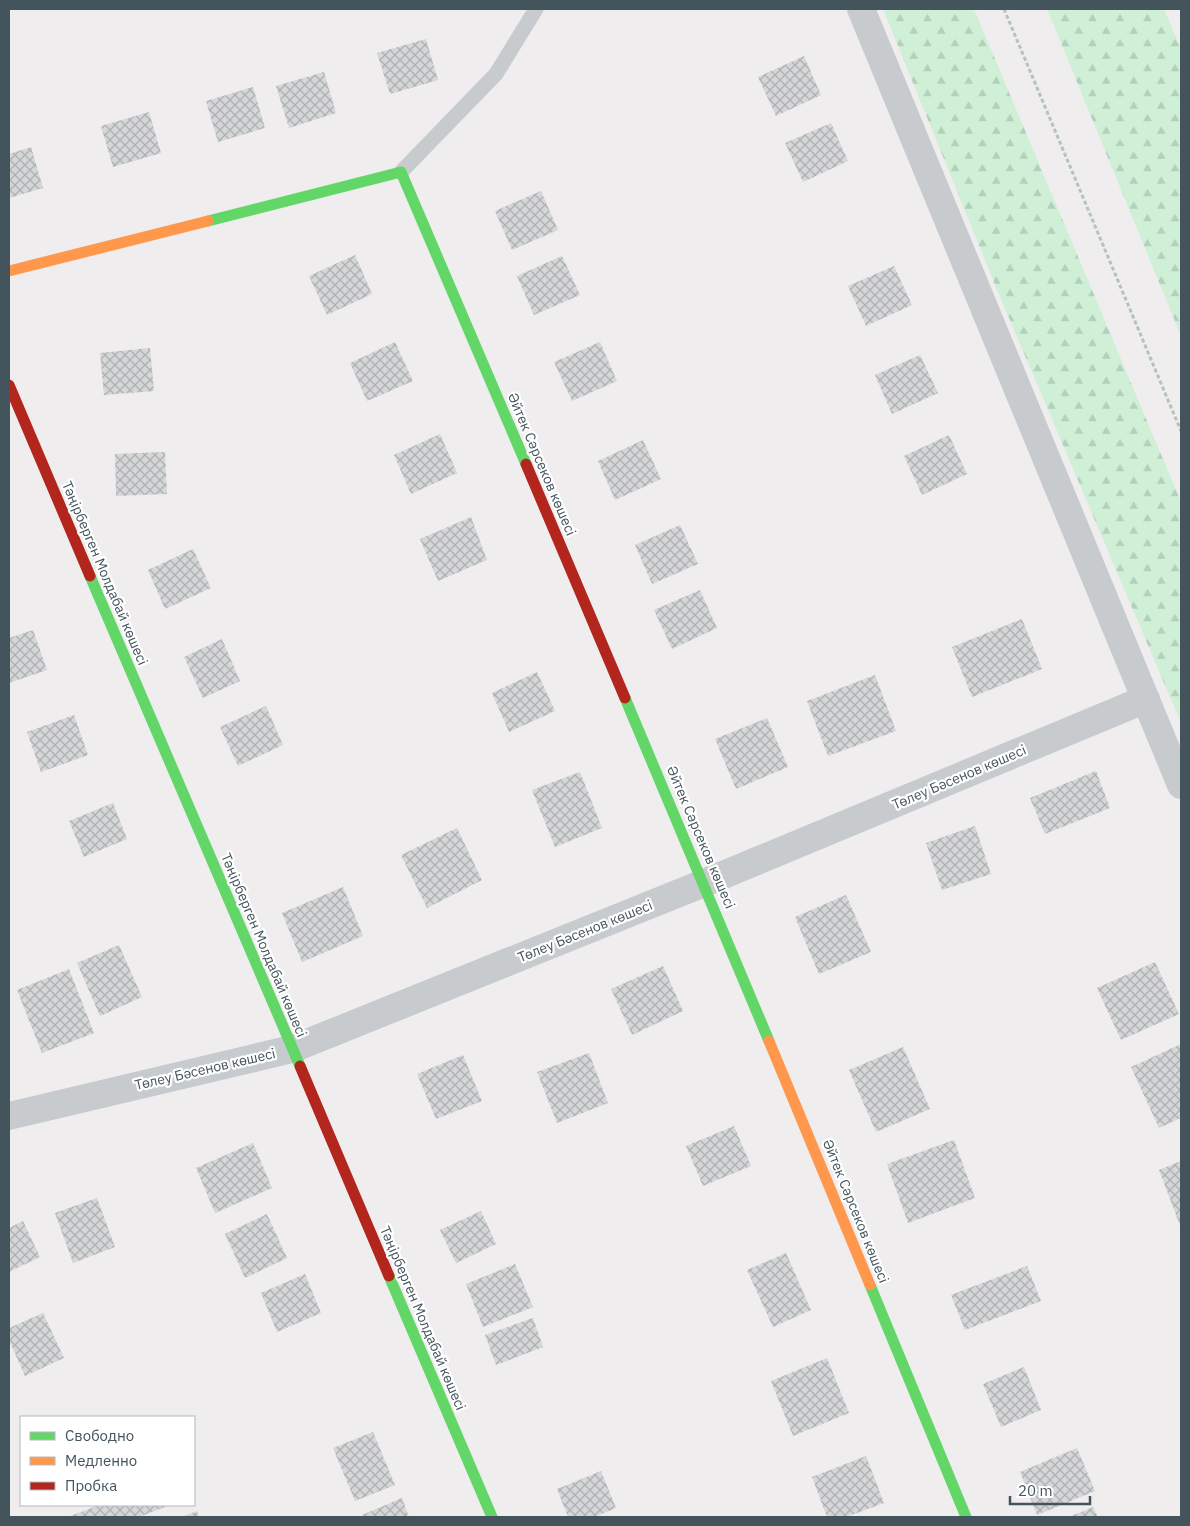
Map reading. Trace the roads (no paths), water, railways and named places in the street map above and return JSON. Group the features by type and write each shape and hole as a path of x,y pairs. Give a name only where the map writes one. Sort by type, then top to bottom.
{"street":[{"path":"861,9 1181,785"},
{"path":"9,271 401,172"},
{"name":"Әйтек Сәрсеков көшесі","path":"401,172 704,882 966,1517"},
{"name":"Тәңірберген Молдабай көшесі","path":"9,385 492,1517"},
{"name":"Төлеу Бәсенов көшесі","path":"9,1116 292,1049 704,882 1146,699"}],"lane":[{"path":"401,172 496,74 536,9"}]}
